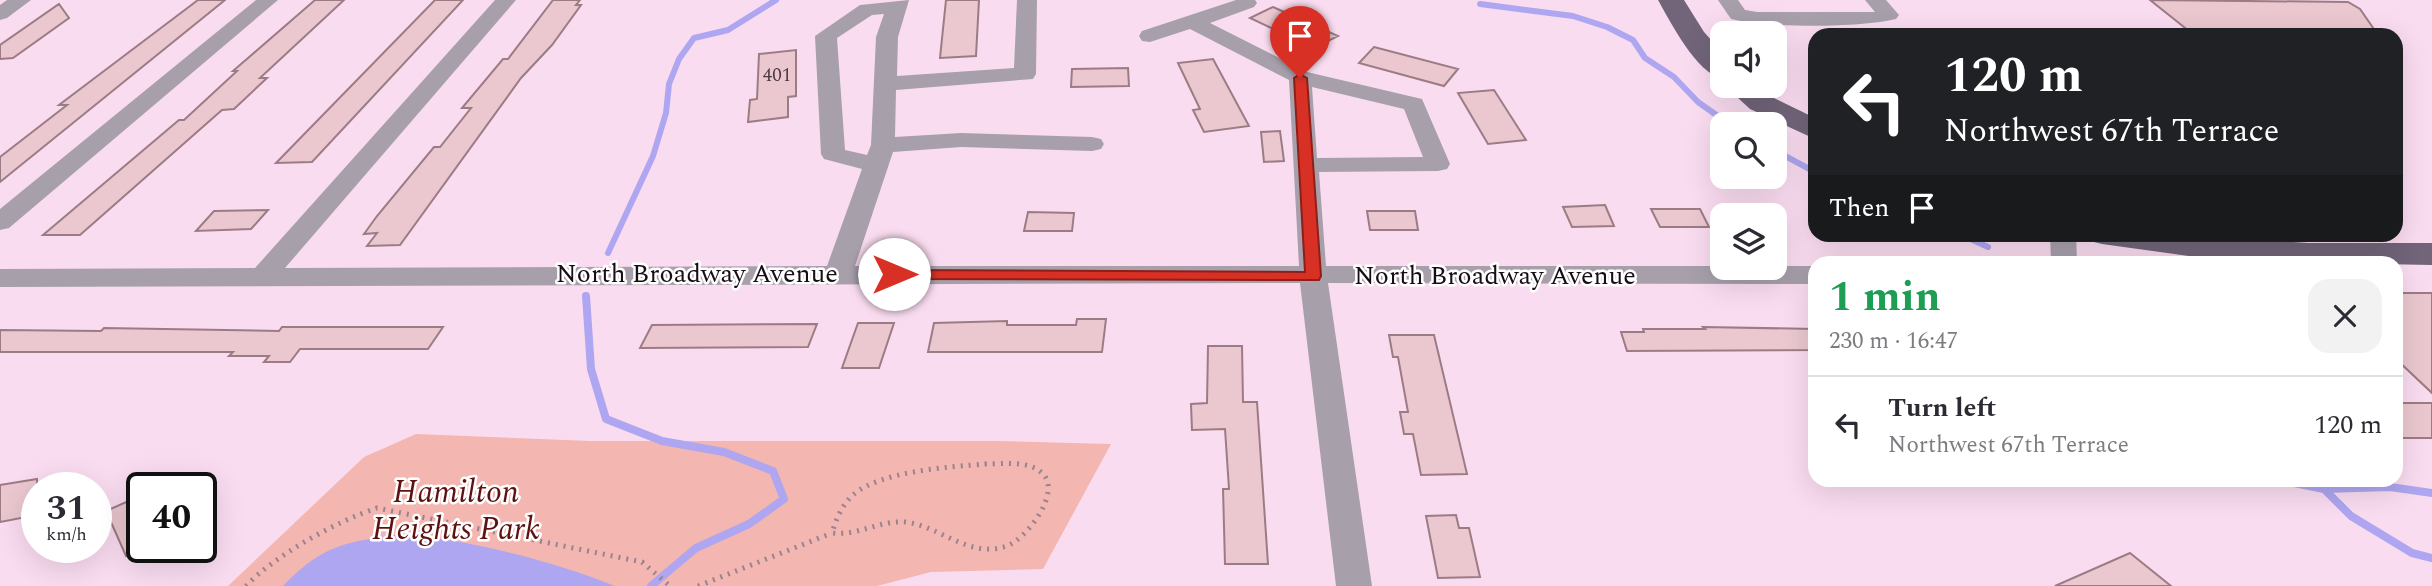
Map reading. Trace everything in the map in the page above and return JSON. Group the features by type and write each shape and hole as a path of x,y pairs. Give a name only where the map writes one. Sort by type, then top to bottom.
{"main road":[{"path":"1671,0 1693,36 1710,56"},
{"path":"1755,98 1808,126"},
{"path":"2141,242 2221,256"},
{"path":"2403,258 2427,258"}],"street":[{"path":"0,14 21,0"},
{"path":"0,222 268,0"},
{"path":"264,275 506,0"},
{"path":"884,84 1025,74 1027,0"},
{"path":"1728,0 1738,15 1821,27 1889,15 1875,0"},
{"path":"1798,0 1821,27"},
{"path":"1150,36 1247,3"},
{"path":"838,274 880,155 887,37 898,4 867,9 827,36 833,154 880,155 961,140 1091,144"},
{"path":"1192,22 1300,78 1414,104 1438,164 1305,164"},
{"path":"1300,78 1313,276 1354,586"},
{"name":"North Broadway Avenue","path":"0,278 838,274 1808,275"}],"path":[{"path":"698,586 832,533 842,535 864,532 903,522 969,547 989,548 1012,544 1027,536 1038,519 1047,485 1044,474 1034,466 1016,463 991,463 931,471 865,487 842,506 832,533"},
{"path":"246,586 258,573 346,518 377,508 620,556 642,562 670,586"}],"green space":[{"name":"Hamilton Heights Park","path":"416,434 590,441 997,441 1111,444 1043,569 931,572 877,586 228,586 364,457"}],"shaded area":[{"path":"400,534 509,552 615,586 283,586 323,553 349,543"}],"building":[{"path":"198,0 225,0 0,182 0,157 67,105 59,105"},
{"path":"315,0 344,0 260,78 267,78 234,109 222,110 80,235 43,235 179,120 184,120 237,71 233,71"},
{"path":"435,0 463,0 312,162 276,163"},
{"path":"553,0 580,0 576,5 581,5 552,45 521,78 400,245 367,246 377,233 364,234 377,216 434,147 440,147 471,108 462,108 503,59 508,59"},
{"path":"946,0 979,0 976,56 940,58"},
{"path":"2150,0 2348,2 2360,9 2373,28 2185,28"},
{"path":"59,4 69,18 13,58 0,59 0,45"},
{"path":"1273,7 1338,36 1314,48 1250,18"},
{"path":"1374,47 1458,69 1444,86 1359,63"},
{"path":"796,50 796,96 788,97 788,117 748,122 750,100 757,99 759,54"},
{"path":"1213,59 1249,126 1204,132 1193,110 1200,109 1178,63"},
{"path":"1128,68 1129,86 1071,87 1072,69"},
{"path":"1494,90 1526,140 1488,144 1458,93"},
{"path":"1280,131 1284,161 1264,162 1261,132"},
{"path":"1605,205 1614,226 1572,227 1563,207"},
{"path":"1651,209 1700,209 1709,227 1660,227"},
{"path":"268,210 251,229 196,231 214,211"},
{"path":"1367,211 1415,211 1418,230 1370,230"},
{"path":"1028,212 1074,213 1072,231 1024,231"},
{"path":"2403,293 2432,293 2432,393 2403,366"},
{"path":"1077,319 1106,319 1102,352 928,352 934,323 1007,321 1007,325 1076,325"},
{"path":"858,323 894,323 879,368 842,368"},
{"path":"817,324 808,347 640,348 652,325"},
{"path":"282,327 443,327 428,349 300,349 290,362 264,362 269,356 229,356 233,352 0,352 0,330 101,331 104,328 279,331"},
{"path":"1703,327 1808,329 1808,350 1627,351 1621,332 1644,332 1643,329 1705,329"},
{"path":"1389,335 1434,335 1467,474 1421,475 1413,434 1404,434 1400,412 1408,412 1398,357 1393,357"},
{"path":"1208,346 1242,346 1243,402 1257,402 1268,564 1225,564 1223,489 1229,489 1225,429 1192,430 1191,404 1207,403"},
{"path":"2403,403 2432,403 2432,438 2403,438"},
{"path":"21,482 21,518 0,522 0,485"},
{"path":"126,502 126,556 112,524 112,508"},
{"path":"1456,515 1459,528 1469,528 1480,577 1438,578 1426,516"},
{"path":"2130,553 2171,586 2055,586"}],"waterway":[{"path":"608,253 653,156 666,113 669,84 679,59 694,38 728,30 776,0"},
{"path":"1480,4 1573,16 1607,27 1633,40 1645,58 1674,77 1698,102 1712,112"},
{"path":"1787,157 1808,168"},
{"path":"1977,242 1988,247"},
{"path":"586,296 591,369 606,419 662,441 724,452 773,471 784,499 749,524 696,548 651,586"},
{"path":"2314,487 2324,489"},
{"path":"2324,489 2390,487 2432,493"},
{"path":"2324,489 2351,516 2412,553 2432,558"}],"route":[{"path":"894,274 1313,276 1300,78"}]}
